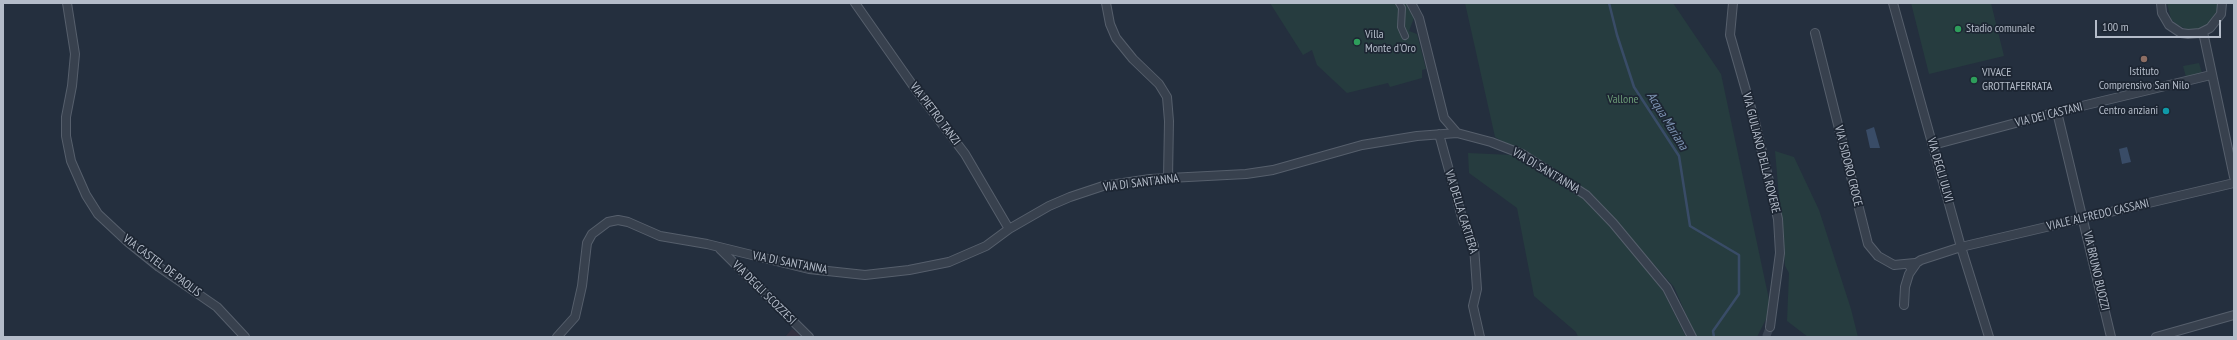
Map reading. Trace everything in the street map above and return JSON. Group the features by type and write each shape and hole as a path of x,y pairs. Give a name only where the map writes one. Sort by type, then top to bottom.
{"street":[{"name":"VIA CASTEL DE PAOLIS","path":"67,3 75,54 72,86 66,117 66,136 71,161 86,196 98,214 128,242 159,267 217,307 245,337"},
{"name":"VIA PIETRO TANZI","path":"855,3 914,87 965,154 1009,229"},
{"path":"1106,3 1110,24 1116,38 1130,56 1161,87 1167,96 1169,121 1168,178"},
{"path":"1399,3 1402,8 1400,27 1405,36"},
{"path":"1411,3 1420,18 1444,118 1457,133"},
{"name":"VIA GIULIANO DELLA ROVERE","path":"1733,3 1730,35 1755,122 1778,219 1780,253 1770,327"},
{"name":"VIA DEGLI ULIVI","path":"1893,3 1962,248 1989,337"},
{"path":"2161,3 2165,20 2175,30 2188,34 2203,32 2217,22 2221,14 2222,3"},
{"path":"2203,32 2234,177"},
{"name":"VIA ISIDORO CROCE","path":"1815,33 1868,244 1878,256 1894,265 1913,265 1962,248"},
{"name":"VIA DEI CASTANI","path":"1933,145 2057,112 2211,75"},
{"name":"VIA BRUNO BUOZZI","path":"2057,112 2084,218 2111,337"},
{"name":"VIA DI SANT'ANNA","path":"557,337 575,317 582,286 587,243 592,234 599,227 608,222 618,220 628,222 660,236 708,244 809,269 865,275 909,270 949,262 986,246 1009,229 1049,206 1084,192 1122,182 1168,178 1221,177 1272,170 1362,145 1439,134 1457,133 1491,142 1522,154 1586,195 1613,223 1667,288 1692,337"},
{"name":"VIA DELLA CARTIERA","path":"1439,134 1463,221 1474,246 1478,288 1473,306 1480,337"},
{"name":"VIALE ALFREDO CASSANI","path":"1962,248 2234,183"},
{"name":"VIA DEGLI SCOZZESI","path":"720,248 809,337"},
{"path":"1904,305 1907,280 1913,265"},
{"path":"2156,337 2234,315"}],"shaded area":[{"path":"792,329 798,333 801,337 785,337"}],"green space":[{"name":"Villa Monte d'Oro","path":"1270,3 1406,3 1414,18 1409,31 1417,34 1426,69 1422,70 1422,78 1390,87 1388,83 1347,93 1317,65 1312,50 1303,55"},
{"name":"Vallone","path":"1465,3 1673,3 1721,74 1771,309 1757,337 1696,337 1674,287 1591,194 1495,137"},
{"name":"Stadio comunale","path":"1911,3 1991,3 2004,56 1929,74"},
{"path":"2167,3 2217,3 2217,11 2208,25 2195,30 2188,30 2176,24 2171,19"},
{"path":"2199,63 2202,73 2186,77 2183,66"},
{"path":"1775,151 1794,157 1819,210 1851,309 1858,337 1808,337 1787,321 1789,273 1785,266"},
{"path":"1468,153 1512,155 1584,198 1631,248 1663,291 1686,337 1578,337 1576,332 1534,296 1517,208 1469,173"}],"water":[{"path":"1874,127 1880,148 1870,148 1866,130"},
{"path":"2127,147 2131,162 2122,164 2119,149"}],"waterway":[{"name":"Acqua Mariana","path":"1609,3 1617,35 1634,87 1679,156 1690,226 1739,255 1739,294 1713,331 1714,337"}],"tunnel":[{"path":"1766,337 1770,327"}],"place":[{"name":"Stadio comunale","path":"1958,29"},
{"name":"Villa Monte d'Oro","path":"1357,42"},
{"name":"Istituto Comprensivo San Nilo","path":"2144,59"},
{"name":"VIVACE GROTTAFERRATA","path":"1974,80"},
{"name":"Centro anziani","path":"2166,111"}]}
